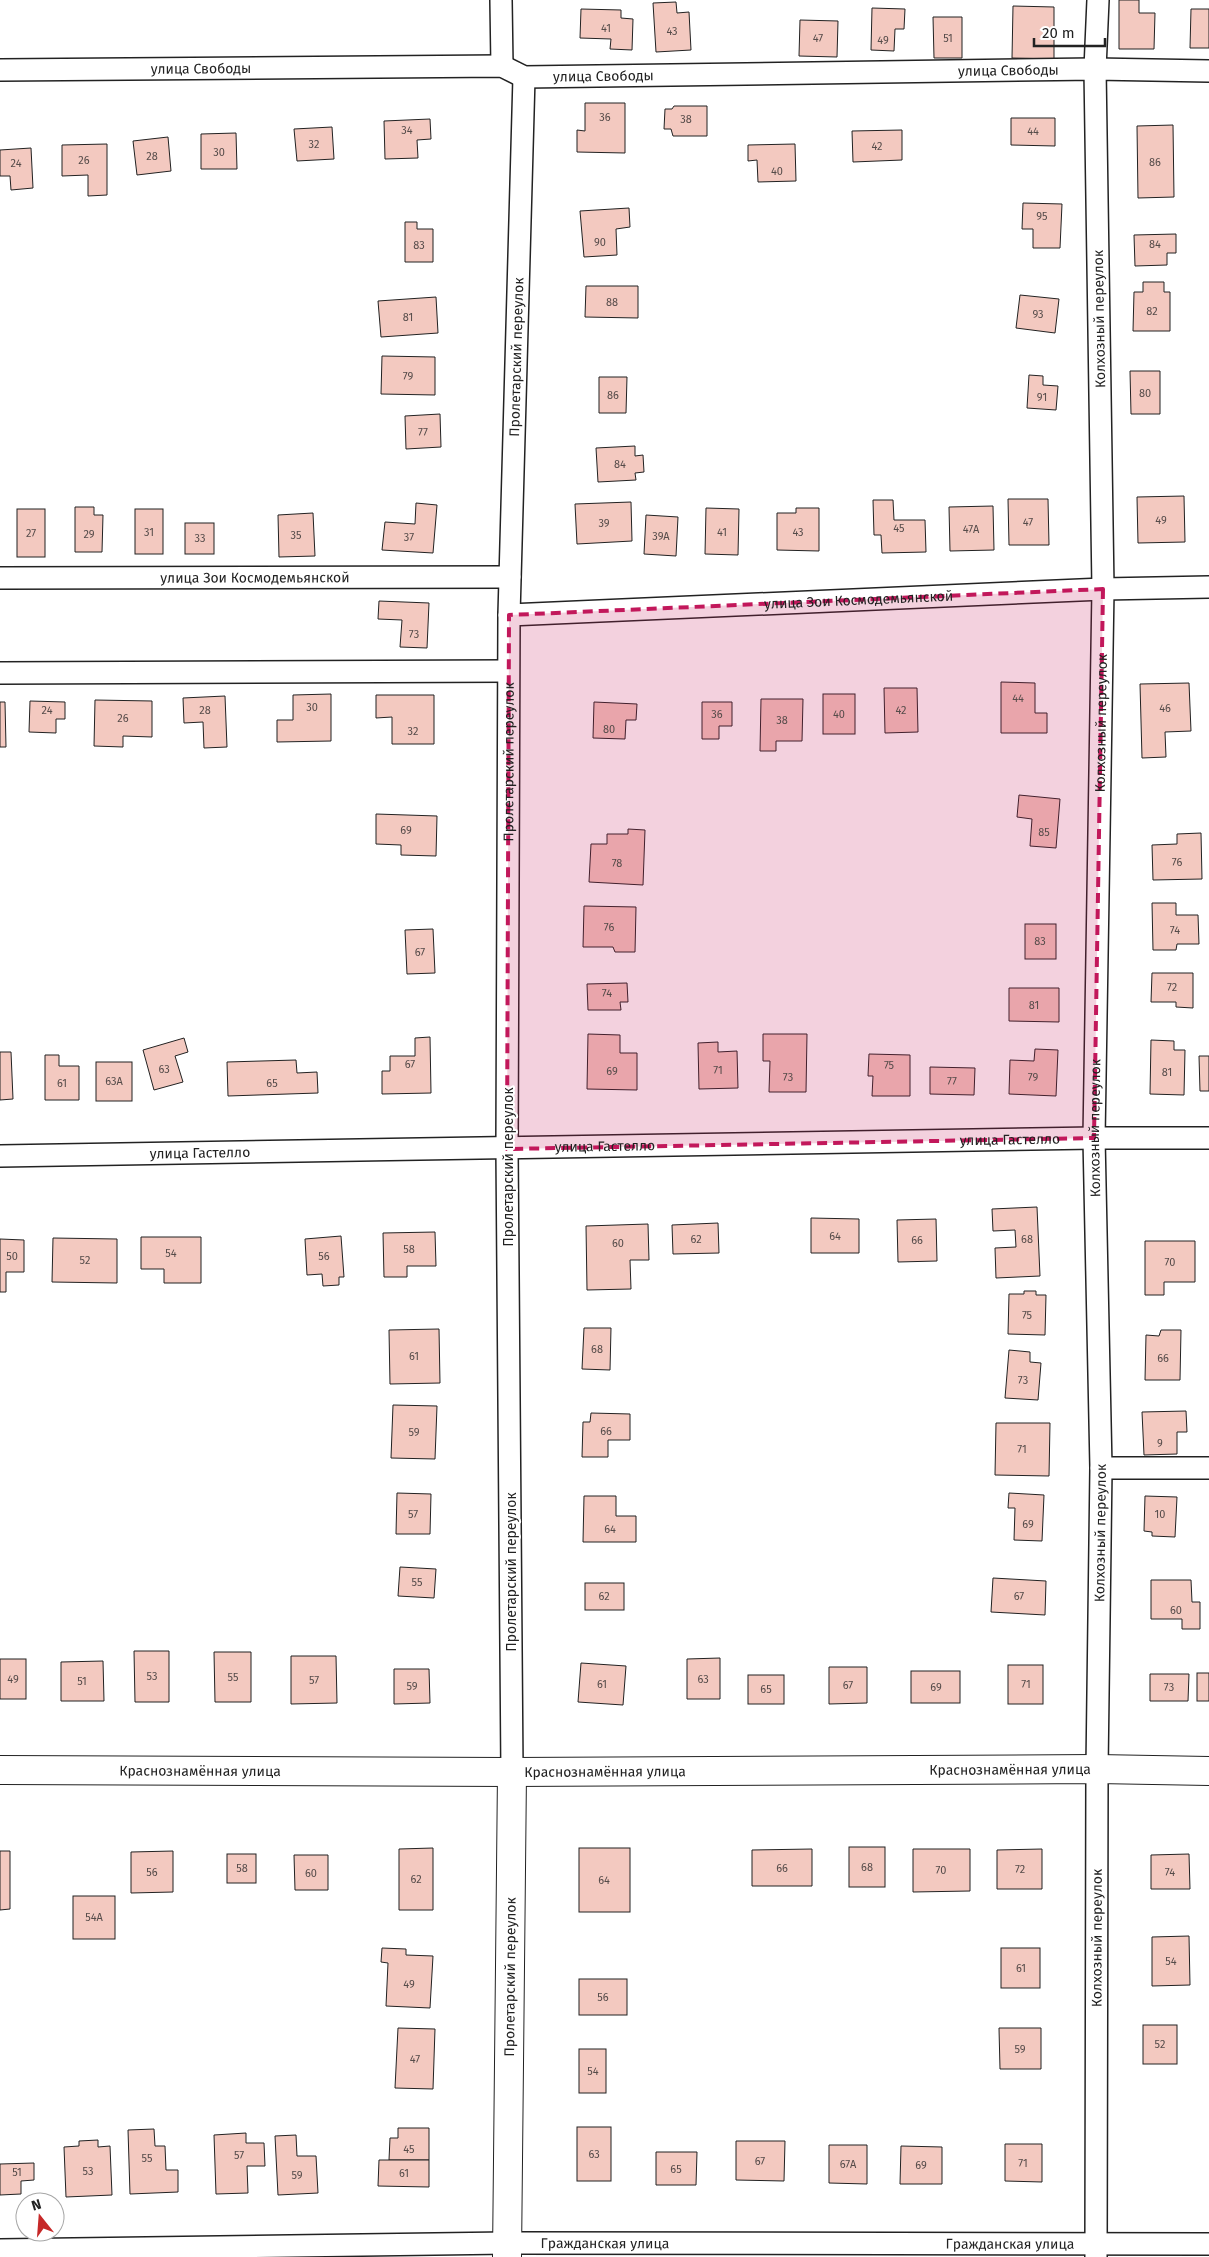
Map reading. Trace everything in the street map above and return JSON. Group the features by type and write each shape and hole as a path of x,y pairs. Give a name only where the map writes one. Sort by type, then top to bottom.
{"main road":[{"name":"Краснознамённая улица","path":"0,1770 512,1772 1097,1769 1209,1771"},
{"name":"Пролетарский переулок","path":"507,2250 512,1772"}],"street":[{"path":"501,0 502,66"},
{"name":"Колхозный переулок","path":"1096,2251 1097,1769 1101,1468 1094,1138 1103,589 1095,69 1098,0"},
{"name":"улица Свободы","path":"0,70 502,66 524,77 1095,69 1209,71"},
{"name":"Пролетарский переулок","path":"512,1772 507,1149 508,672 524,77"},
{"name":"улица Зои Космодемьянской","path":"0,578 510,577"},
{"name":"улица Зои Космодемьянской","path":"509,615 1103,589 1209,587"},
{"path":"0,673 508,672"},
{"name":"улица Гастелло","path":"0,1156 1094,1138 1209,1138"},
{"path":"1101,1468 1209,1468"},
{"name":"Гражданская улица","path":"0,2250 1096,2251 1209,2244"}],"highlighted area":[{"path":"1103,589 1094,1138 507,1149 509,615"}],"building":[{"path":"1119,0 1139,0 1139,13 1155,13 1154,49 1119,49"},
{"path":"676,2 677,13 689,12 691,50 656,52 653,3"},
{"path":"1013,6 1054,7 1054,59 1012,58"},
{"path":"872,8 905,9 904,29 895,29 894,51 871,50"},
{"path":"581,9 621,10 621,18 633,19 632,50 610,49 611,39 580,38"},
{"path":"1191,9 1209,9 1209,48 1190,48"},
{"path":"933,17 962,17 962,58 934,58"},
{"path":"800,20 838,21 837,57 799,56"},
{"path":"585,103 625,103 625,153 577,152 577,130 585,131"},
{"path":"674,106 707,106 707,136 673,136 671,129 664,129 665,109 672,109"},
{"path":"1011,118 1055,118 1055,146 1011,145"},
{"path":"430,119 431,139 417,140 418,158 385,159 384,121"},
{"path":"1173,125 1174,197 1138,198 1137,126"},
{"path":"332,127 334,159 297,161 294,129"},
{"path":"902,130 902,160 853,162 852,131"},
{"path":"236,133 237,169 201,169 201,134"},
{"path":"168,137 171,171 137,175 133,141"},
{"path":"107,144 107,195 88,196 88,175 62,176 62,145"},
{"path":"795,144 796,181 758,182 757,160 748,161 748,145"},
{"path":"31,148 33,188 11,190 10,176 0,176 0,150"},
{"path":"1023,203 1062,204 1060,248 1033,248 1033,229 1022,229"},
{"path":"629,208 630,227 616,229 617,255 584,257 580,211"},
{"path":"405,222 417,222 417,229 433,229 433,262 405,262"},
{"path":"1176,234 1176,253 1167,253 1167,265 1135,266 1134,235"},
{"path":"1143,282 1164,282 1164,292 1170,292 1170,331 1133,331 1134,292 1143,292"},
{"path":"586,286 638,286 638,318 585,317"},
{"path":"1020,295 1059,299 1055,333 1016,328"},
{"path":"436,297 438,333 381,337 378,301"},
{"path":"382,356 435,357 435,395 381,394"},
{"path":"1130,371 1160,371 1160,414 1131,414"},
{"path":"1029,375 1043,376 1043,385 1058,386 1056,410 1027,408"},
{"path":"599,377 627,377 626,413 599,413"},
{"path":"440,414 441,447 406,449 405,416"},
{"path":"635,446 635,456 643,455 644,472 635,473 636,480 598,482 596,448"},
{"path":"1184,496 1185,542 1138,543 1137,497"},
{"path":"1008,499 1048,499 1049,545 1009,545"},
{"path":"873,500 893,500 894,520 925,520 926,552 882,553 881,535 874,535"},
{"path":"631,502 632,541 577,544 575,504"},
{"path":"416,503 437,505 433,553 382,550 385,522 415,524"},
{"path":"993,506 994,550 950,551 949,507"},
{"path":"75,507 94,507 94,515 103,515 102,552 75,552"},
{"path":"706,508 739,509 738,555 705,554"},
{"path":"796,508 819,508 819,551 777,550 777,513 796,513"},
{"path":"17,509 45,509 45,557 17,557"},
{"path":"135,509 163,509 163,554 135,554"},
{"path":"313,513 315,556 279,557 278,515"},
{"path":"646,515 678,517 676,556 644,554"},
{"path":"185,523 214,523 214,554 185,554"},
{"path":"379,601 429,603 427,648 400,647 402,620 378,619"},
{"path":"1001,682 1035,683 1035,713 1047,713 1047,733 1001,733"},
{"path":"1189,683 1191,731 1165,732 1166,757 1142,758 1140,684"},
{"path":"884,688 917,688 918,732 885,733"},
{"path":"331,694 331,741 277,742 277,720 293,720 293,695"},
{"path":"823,694 855,694 855,734 823,734"},
{"path":"376,695 434,695 434,744 392,744 392,717 376,718"},
{"path":"225,696 227,747 204,748 203,722 184,723 183,698"},
{"path":"761,699 803,699 802,741 776,741 776,751 760,751"},
{"path":"95,700 152,701 152,737 123,736 123,747 94,746"},
{"path":"30,701 65,702 65,719 56,719 56,733 29,732"},
{"path":"0,702 5,702 6,747 0,747"},
{"path":"594,702 637,704 636,720 626,720 625,739 593,738"},
{"path":"702,702 732,702 732,726 719,726 719,739 702,739"},
{"path":"1019,795 1060,799 1056,848 1030,846 1032,819 1017,817"},
{"path":"376,814 437,816 436,856 401,855 401,845 376,844"},
{"path":"628,829 645,830 643,885 589,882 591,844 607,844 607,834 628,834"},
{"path":"1201,833 1202,879 1153,880 1152,845 1177,844 1177,834"},
{"path":"1152,903 1176,903 1176,915 1198,915 1199,944 1177,944 1176,950 1153,950"},
{"path":"584,906 636,907 635,952 615,952 613,947 583,947"},
{"path":"1025,924 1056,924 1056,959 1025,959"},
{"path":"433,929 435,973 407,974 405,930"},
{"path":"1152,973 1193,973 1193,1008 1176,1007 1176,1002 1151,1002"},
{"path":"627,983 628,1002 620,1002 621,1010 588,1010 587,984"},
{"path":"1009,988 1059,988 1059,1022 1009,1021"},
{"path":"588,1034 620,1035 620,1053 637,1053 637,1090 587,1089"},
{"path":"763,1034 807,1034 806,1092 769,1092 770,1061 763,1061"},
{"path":"430,1037 431,1093 382,1094 382,1071 390,1071 390,1056 415,1056 415,1038"},
{"path":"184,1038 188,1052 175,1056 183,1082 154,1090 143,1050"},
{"path":"1151,1040 1174,1041 1174,1050 1185,1050 1184,1095 1150,1094"},
{"path":"718,1042 718,1052 737,1051 738,1088 699,1089 698,1043"},
{"path":"1035,1049 1058,1050 1056,1096 1009,1094 1010,1060 1034,1061"},
{"path":"0,1052 11,1052 13,1099 0,1100"},
{"path":"869,1054 910,1055 910,1096 872,1096 873,1076 868,1076"},
{"path":"45,1055 59,1055 59,1066 79,1066 79,1100 45,1100"},
{"path":"1199,1056 1209,1056 1209,1091 1200,1091"},
{"path":"296,1060 297,1073 317,1072 318,1093 228,1096 227,1062"},
{"path":"96,1062 132,1062 132,1101 96,1101"},
{"path":"930,1067 975,1068 974,1095 930,1094"},
{"path":"1037,1207 1040,1276 996,1278 995,1248 1016,1247 1015,1230 993,1231 992,1209"},
{"path":"811,1218 859,1219 859,1253 811,1253"},
{"path":"936,1219 937,1261 898,1262 897,1220"},
{"path":"718,1223 719,1253 673,1254 672,1225"},
{"path":"648,1224 649,1260 630,1260 631,1289 587,1290 586,1226"},
{"path":"435,1232 436,1266 407,1266 407,1277 384,1277 383,1233"},
{"path":"341,1236 344,1277 339,1277 339,1285 323,1286 322,1274 307,1275 305,1239"},
{"path":"141,1237 201,1237 201,1283 164,1283 164,1269 141,1269"},
{"path":"53,1238 117,1239 117,1283 52,1282"},
{"path":"0,1239 24,1240 24,1272 6,1272 6,1292 0,1292"},
{"path":"1145,1241 1195,1241 1195,1282 1164,1282 1164,1295 1145,1295"},
{"path":"1024,1291 1036,1291 1036,1295 1046,1295 1045,1335 1008,1334 1009,1294 1024,1294"},
{"path":"584,1328 611,1328 610,1370 582,1369"},
{"path":"439,1329 440,1383 390,1384 389,1330"},
{"path":"1161,1330 1181,1330 1180,1380 1145,1380 1146,1335 1159,1336"},
{"path":"1009,1350 1030,1352 1030,1362 1041,1363 1038,1400 1005,1398"},
{"path":"393,1405 437,1406 435,1459 391,1458"},
{"path":"1186,1411 1187,1432 1177,1432 1177,1454 1144,1455 1142,1412"},
{"path":"591,1413 630,1414 630,1440 608,1440 608,1457 582,1457 583,1422 590,1422"},
{"path":"996,1423 1050,1423 1049,1476 995,1475"},
{"path":"397,1493 431,1494 430,1534 396,1534"},
{"path":"1009,1493 1044,1495 1042,1541 1014,1540 1015,1508 1008,1508"},
{"path":"584,1496 616,1496 616,1516 636,1516 636,1542 583,1542"},
{"path":"1145,1496 1177,1497 1175,1537 1152,1536 1152,1532 1144,1531"},
{"path":"400,1567 436,1569 434,1598 398,1596"},
{"path":"993,1578 1046,1581 1045,1615 991,1612"},
{"path":"1151,1580 1191,1580 1192,1602 1200,1602 1200,1629 1182,1629 1182,1619 1151,1619"},
{"path":"585,1583 624,1583 624,1610 585,1610"},
{"path":"134,1651 169,1651 169,1702 135,1702"},
{"path":"214,1652 251,1652 251,1702 215,1702"},
{"path":"291,1656 336,1656 337,1703 291,1704"},
{"path":"720,1658 720,1699 687,1699 687,1659"},
{"path":"0,1659 26,1659 26,1699 0,1699"},
{"path":"103,1661 104,1701 61,1701 61,1662"},
{"path":"581,1663 626,1666 623,1705 578,1702"},
{"path":"1008,1665 1043,1665 1043,1704 1008,1704"},
{"path":"829,1667 867,1667 867,1703 829,1704"},
{"path":"394,1669 429,1669 430,1703 394,1704"},
{"path":"911,1671 960,1671 960,1703 911,1703"},
{"path":"1197,1673 1209,1673 1209,1701 1197,1701"},
{"path":"1150,1674 1189,1674 1188,1701 1150,1701"},
{"path":"748,1675 784,1675 784,1704 748,1704"},
{"path":"849,1847 885,1847 885,1887 849,1887"},
{"path":"433,1848 433,1910 399,1910 399,1849"},
{"path":"579,1848 630,1848 630,1912 579,1912"},
{"path":"812,1849 812,1886 752,1886 752,1850"},
{"path":"913,1849 970,1849 970,1891 913,1892"},
{"path":"1042,1849 1042,1889 997,1889 997,1850"},
{"path":"0,1851 10,1851 10,1909 0,1910"},
{"path":"173,1851 173,1892 131,1893 131,1852"},
{"path":"227,1854 256,1854 256,1883 227,1883"},
{"path":"1189,1854 1190,1889 1151,1889 1151,1855"},
{"path":"294,1855 328,1855 328,1890 295,1890"},
{"path":"73,1896 115,1896 115,1939 73,1939"},
{"path":"1189,1936 1190,1985 1152,1986 1152,1937"},
{"path":"382,1948 406,1949 406,1955 433,1956 430,2008 386,2006 388,1963 381,1962"},
{"path":"1001,1948 1040,1948 1040,1988 1001,1988"},
{"path":"579,1979 627,1979 627,2015 579,2015"},
{"path":"1143,2025 1177,2025 1177,2064 1143,2064"},
{"path":"398,2028 435,2029 433,2089 395,2088"},
{"path":"999,2028 1041,2028 1041,2069 1000,2069"},
{"path":"579,2049 606,2049 606,2093 579,2093"},
{"path":"577,2127 611,2127 611,2181 577,2181"},
{"path":"398,2128 429,2128 429,2160 389,2160 390,2138 398,2138"},
{"path":"154,2129 155,2146 165,2146 166,2170 178,2170 178,2192 130,2194 128,2130"},
{"path":"246,2133 246,2143 264,2143 265,2166 247,2166 248,2193 216,2194 214,2135"},
{"path":"296,2135 297,2156 316,2156 318,2193 278,2195 275,2136"},
{"path":"98,2140 98,2147 110,2146 112,2195 66,2197 64,2147 79,2146 79,2141"},
{"path":"736,2141 785,2141 784,2181 736,2180"},
{"path":"1005,2144 1042,2144 1042,2182 1005,2181"},
{"path":"829,2145 867,2145 867,2184 829,2183"},
{"path":"901,2146 942,2147 942,2184 900,2184"},
{"path":"656,2152 697,2152 696,2185 656,2185"},
{"path":"379,2160 429,2160 429,2187 378,2186"},
{"path":"34,2163 34,2180 21,2181 21,2192 0,2195 0,2164"}]}
